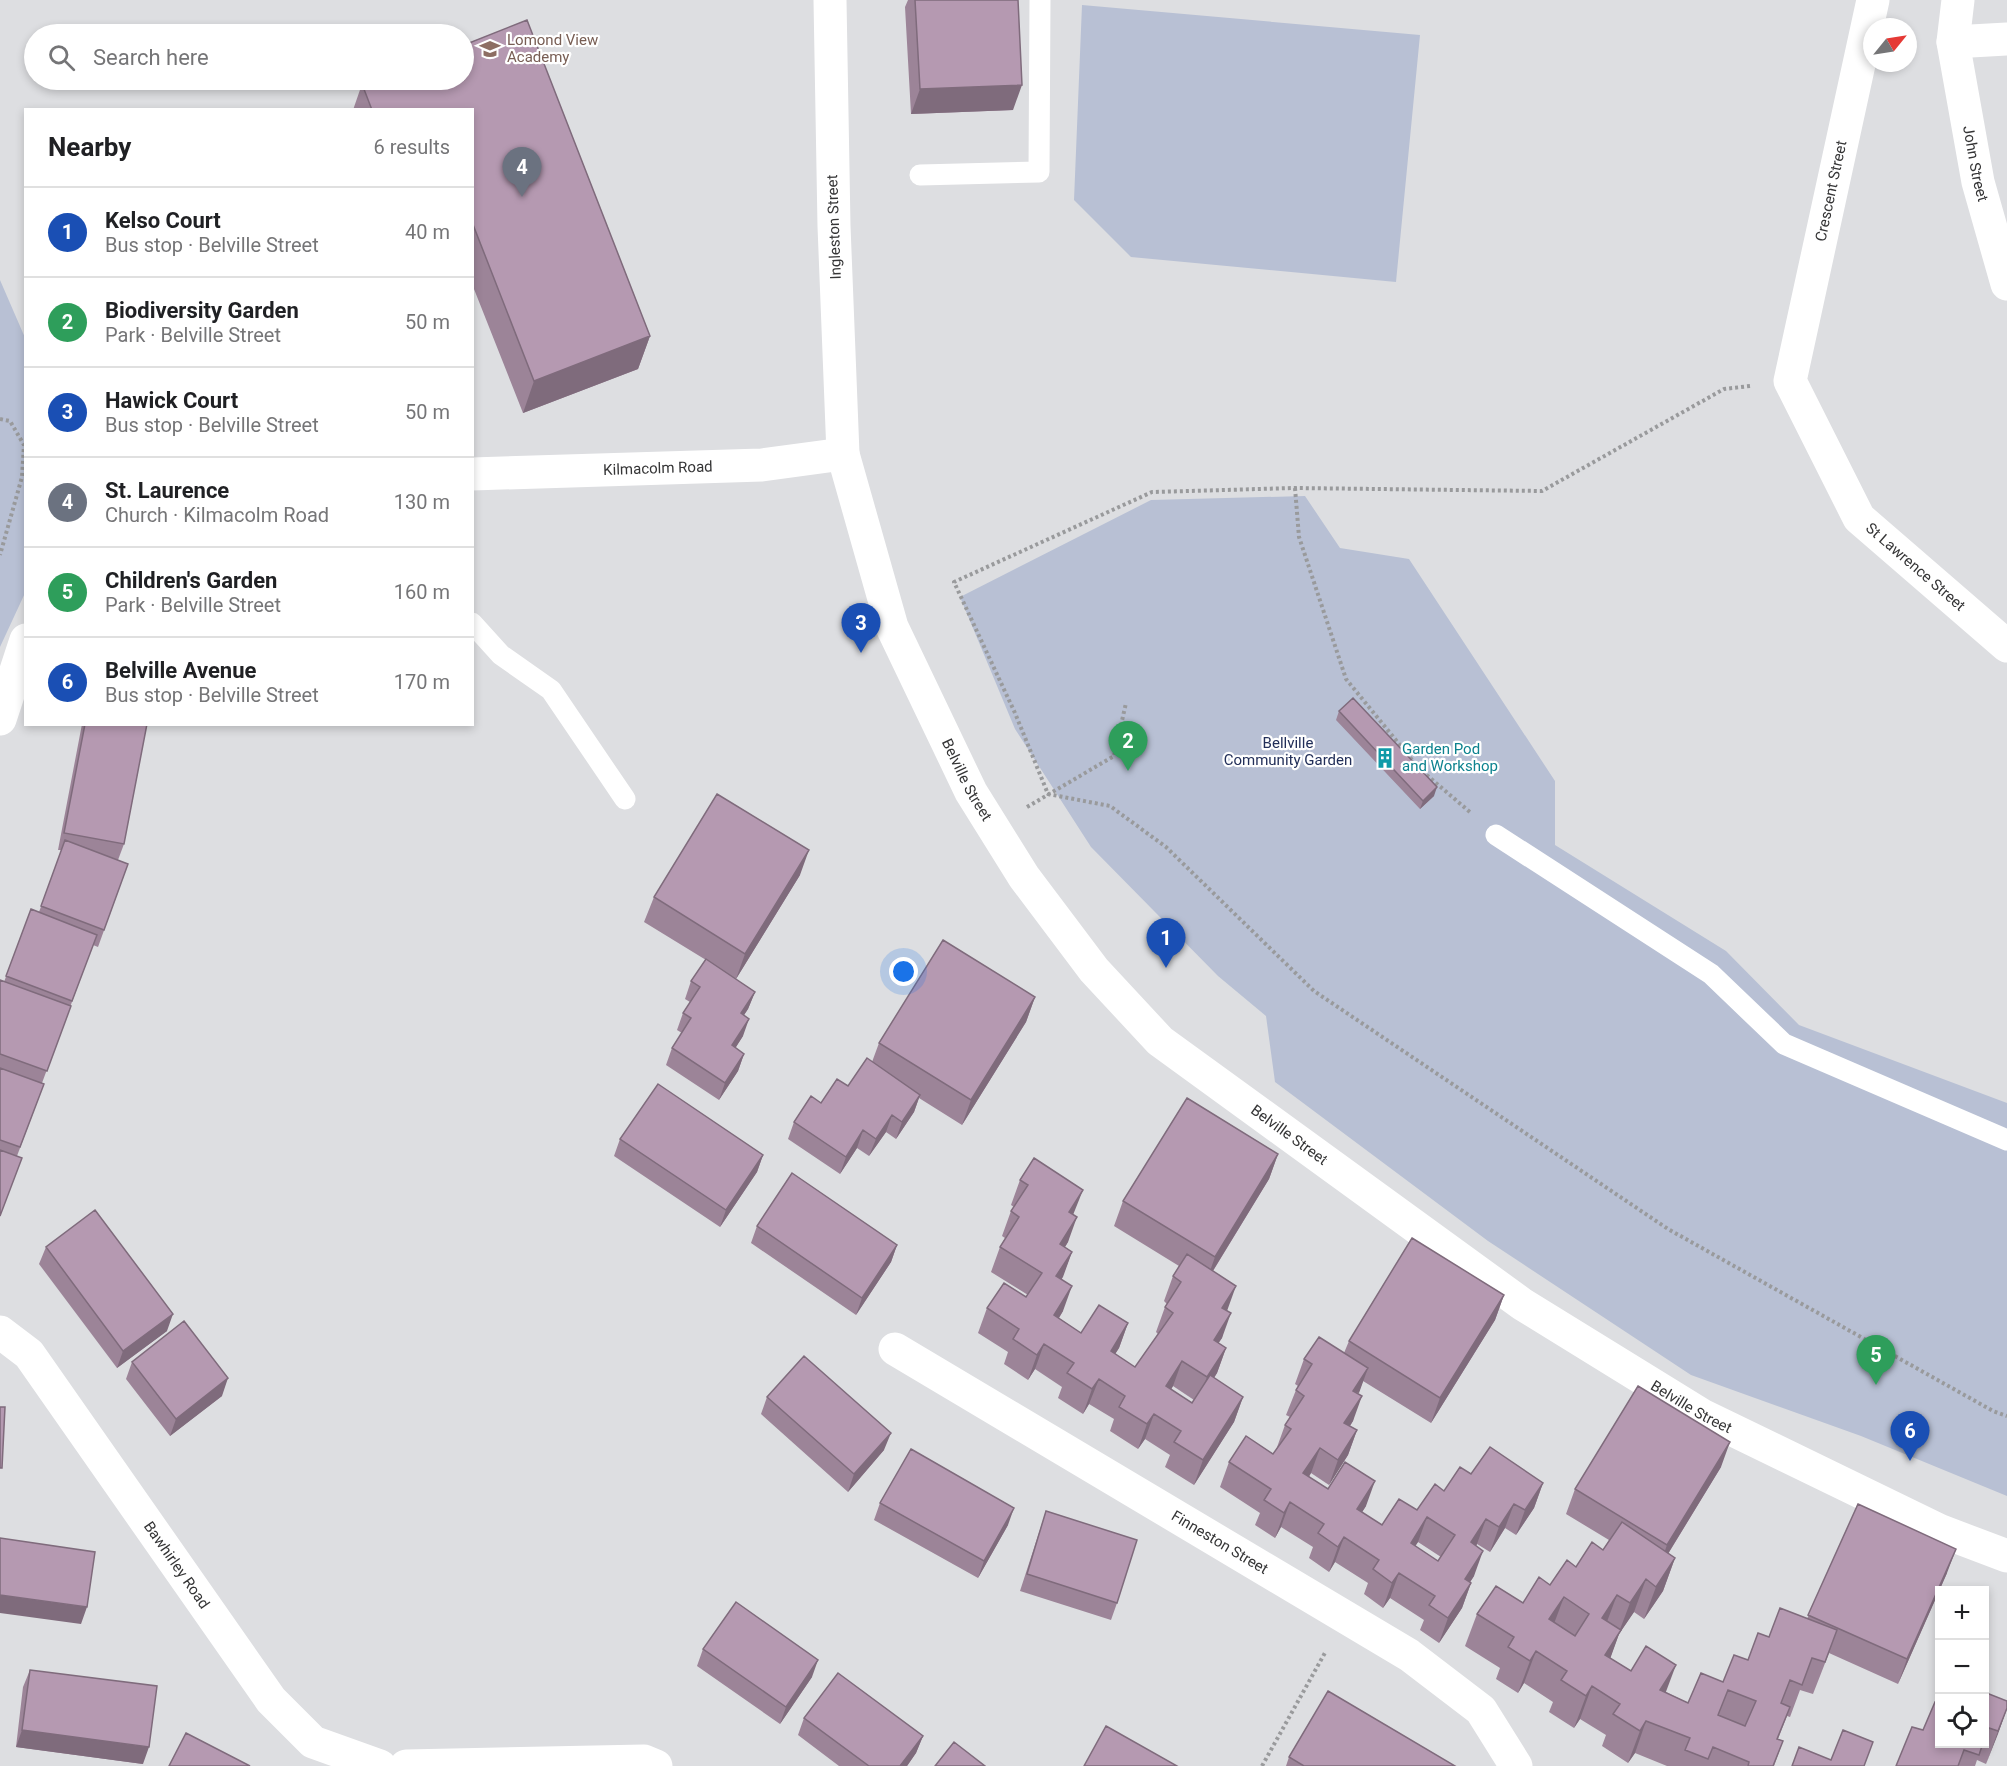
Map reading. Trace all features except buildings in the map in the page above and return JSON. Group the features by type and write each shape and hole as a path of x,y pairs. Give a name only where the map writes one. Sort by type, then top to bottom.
{"street":[{"name":"Ingleston Street","path":"830,0 834,226 843,454"},
{"name":"Crescent Street","path":"1790,381 1873,0"},
{"name":"John Street","path":"1958,0 1953,42 1978,182 2007,284"},
{"path":"1953,42 2007,39"},
{"name":"St Lawrence Street","path":"1790,381 1859,518 2007,646"},
{"name":"Kilmacolm Road","path":"474,474 762,465 843,454"},
{"name":"Belville Street","path":"843,454 892,627 971,792 1024,877 1094,970 1160,1041 1522,1304 1702,1415 1941,1531 2007,1556"},
{"path":"0,719 24,646"},
{"name":"Bawhirley Road","path":"0,1332 29,1354 271,1700 314,1742 380,1766"},
{"name":"Finneston Street","path":"896,1349 1409,1655 1480,1710 1516,1766"},
{"path":"406,1766 644,1761 656,1766"}],"lane":[{"path":"920,175 1039,172 1040,0"},
{"path":"474,625 501,655 551,690 625,799"},
{"path":"1496,835 1711,974 1784,1044 2007,1140"}],"path":[{"path":"1048,794 1015,713 954,582 1152,492 1295,488 1542,490 1724,389 1790,381"},
{"path":"0,419 10,421 24,445 22,477 0,555"},
{"path":"1295,488 1299,537 1346,679 1419,768 1496,835"},
{"path":"992,827 1114,756 1126,703"},
{"path":"1048,794 1110,806 1166,847 1314,991 1668,1229 1993,1411 2007,1416"},
{"path":"1262,1766 1345,1617"}],"green space":[{"path":"1082,5 1420,35 1396,282 1131,257 1074,200"},
{"path":"0,280 24,335 24,595 0,647"},
{"name":"Bellville Community Garden","path":"1305,496 1340,548 1409,559 1555,781 1555,845 1726,951 1799,1025 2007,1103 2007,1496 1861,1436 1691,1375 1488,1241 1275,1082 1266,1016 1218,976 1091,847 1015,729 960,597 1151,500"}],"place":[{"name":"Lomond View Academy","path":"490,49"},
{"name":"St. Laurence","path":"522,197"},
{"name":"Hawick Court","path":"861,653"},
{"name":"Garden Pod and Workshop","path":"1385,758"},
{"name":"Biodiversity Garden","path":"1128,771"},
{"name":"Kelso Court","path":"1166,968"},
{"name":"Children's Garden","path":"1876,1385"},
{"name":"Belville Avenue","path":"1910,1461"}]}
